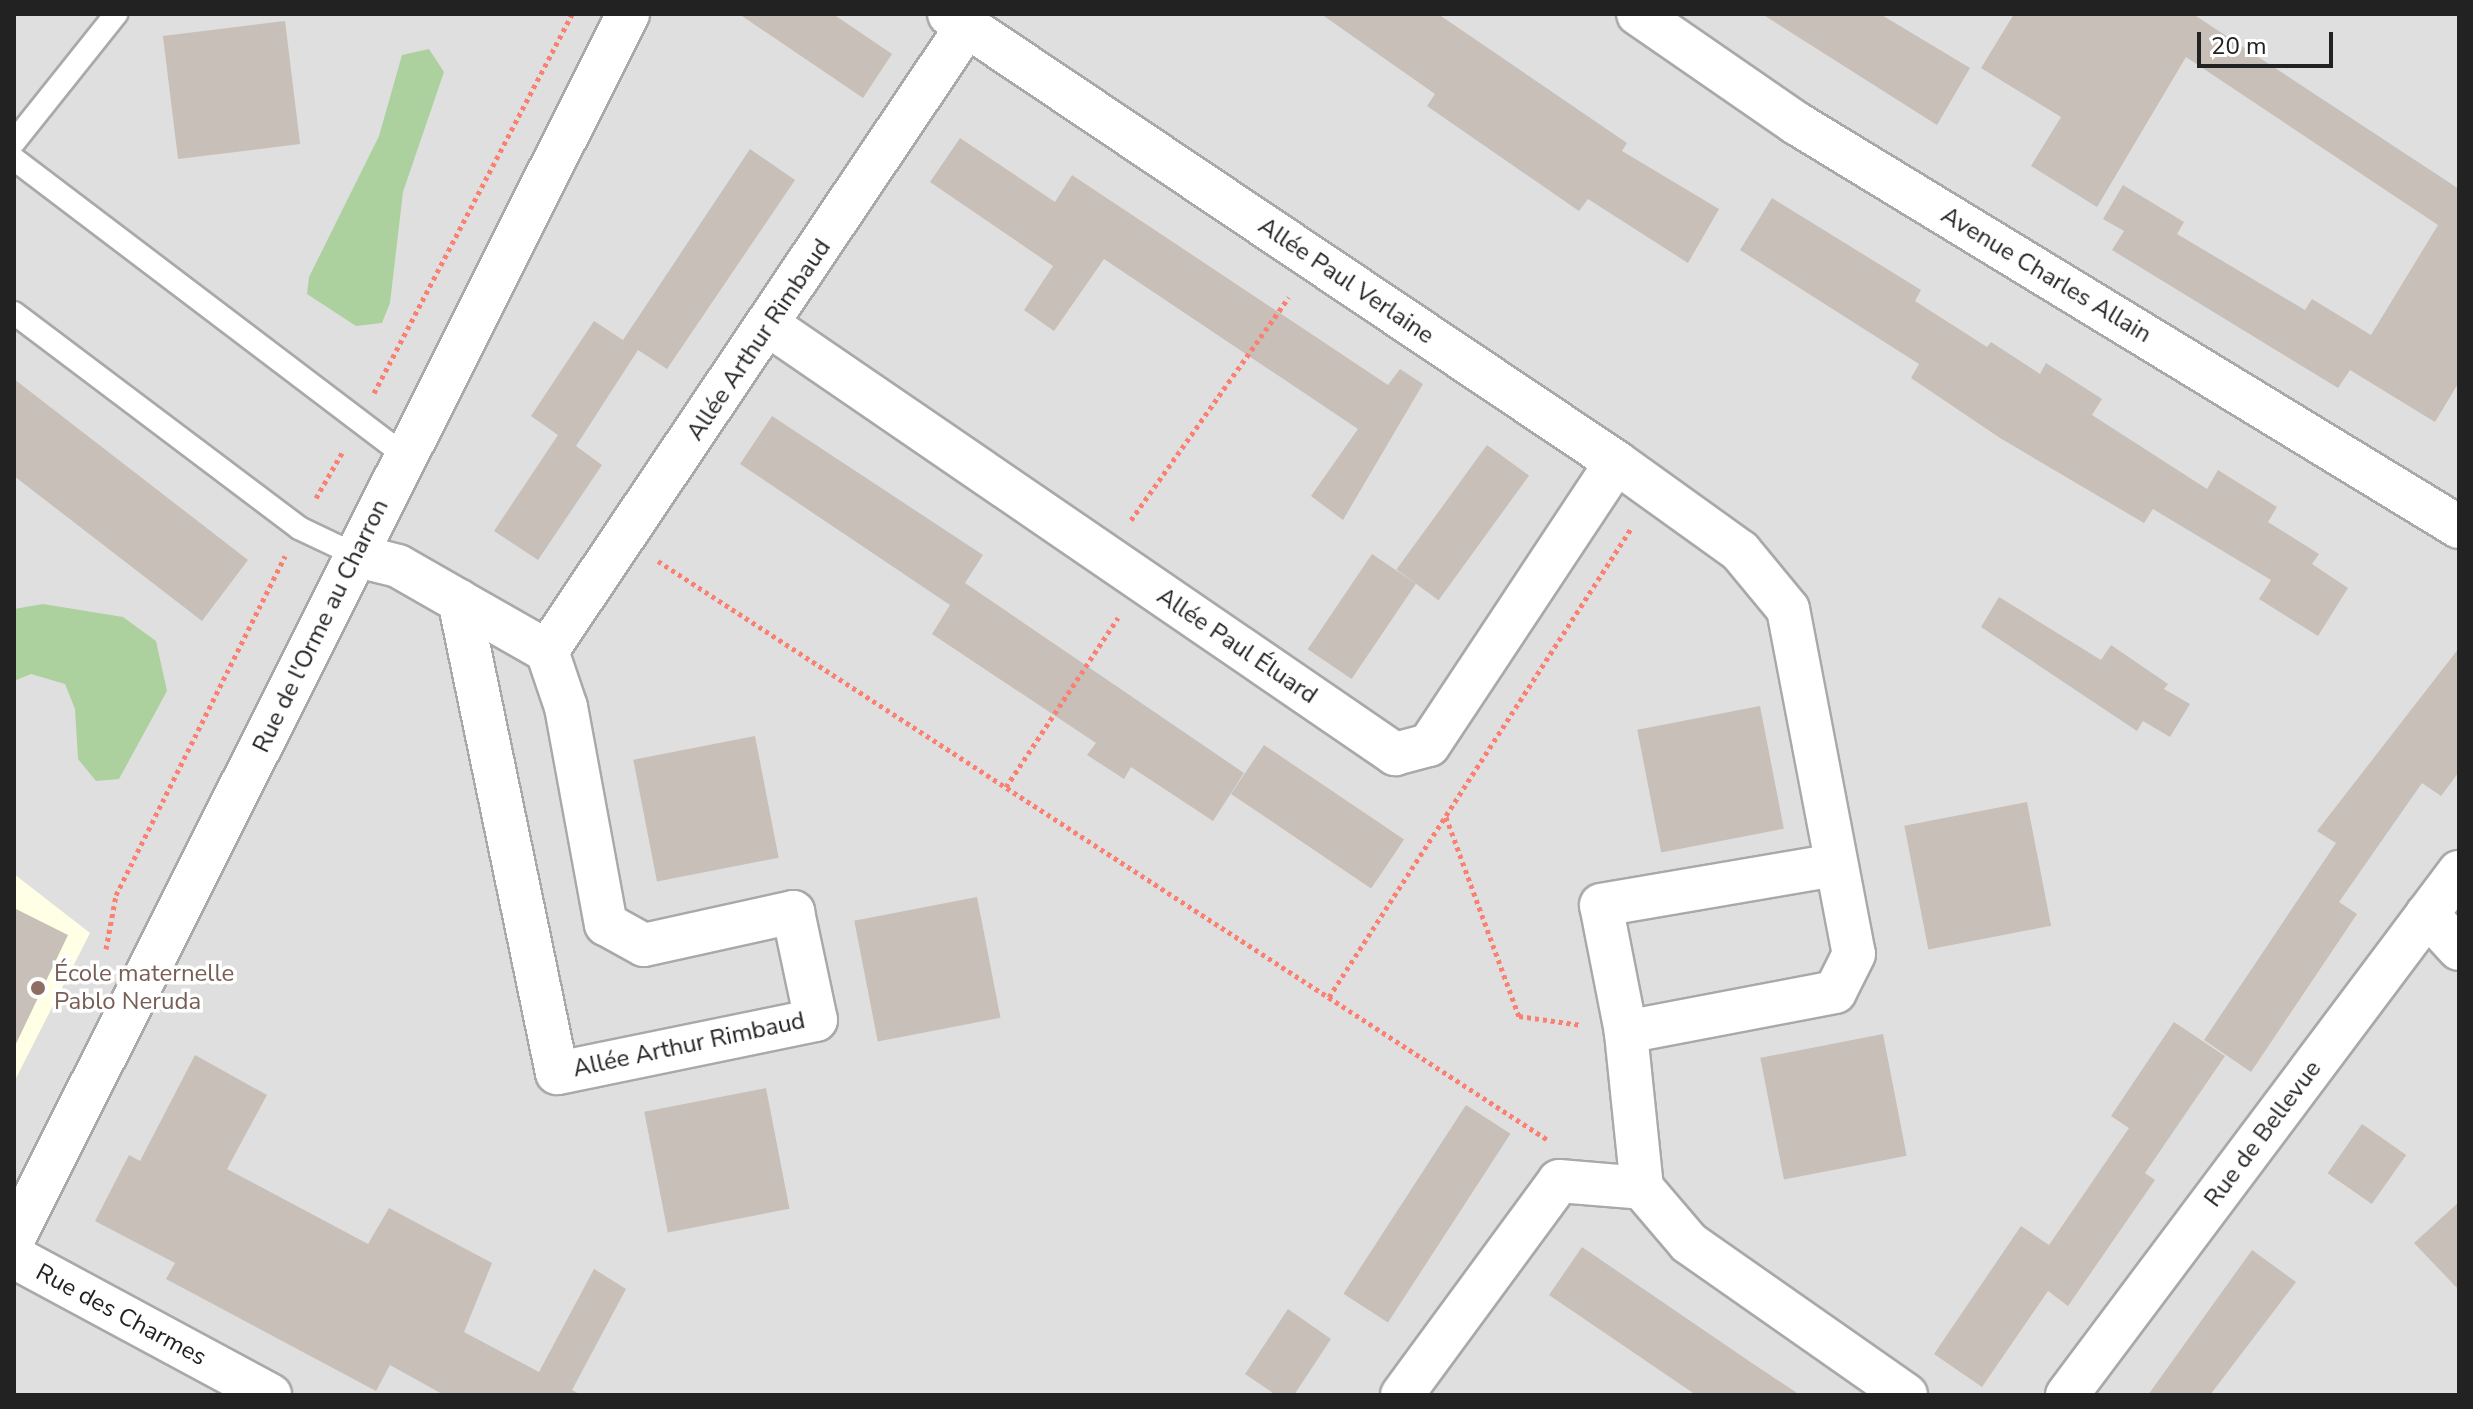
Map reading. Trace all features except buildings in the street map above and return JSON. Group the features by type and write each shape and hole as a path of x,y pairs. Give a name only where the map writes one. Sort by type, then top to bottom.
{"street":[{"name":"Rue de l'Orme au Charron","path":"14,1238 628,14"},
{"name":"Avenue Charles Allain","path":"1638,14 1796,123 2459,527"},
{"name":"Allée Paul Verlaine","path":"958,20 1616,462 1740,551 1788,609 1854,954 1835,992 1626,1032"},
{"name":"Allée Arthur Rimbaud","path":"459,601 557,1073 816,1020 793,912 644,945 606,924 566,707 547,651 770,326 958,20"},
{"name":"Allée Paul Éluard","path":"770,326 1395,754 1429,745 1616,462"},
{"path":"358,556 398,566 547,651"},
{"path":"1836,865 1601,905 1626,1032 1642,1188 1689,1243 1906,1395"},
{"name":"Rue de Bellevue","path":"2067,1395 2459,872"},
{"path":"2427,914 2459,949"},
{"path":"1402,1395 1559,1181 1642,1188"},
{"name":"Rue des Charmes","path":"14,1257 270,1395"}],"lane":[{"path":"14,142 116,14"},
{"path":"14,159 405,456"},
{"path":"14,313 299,528 358,556"}],"path":[{"path":"105,953 116,895 299,528 359,422 572,14"},
{"path":"1106,556 1315,260"},
{"path":"1329,997 1655,491"},
{"path":"623,539 1550,1141 1559,1181"},
{"path":"1006,787 1143,581"},
{"path":"1446,816 1519,1016 1626,1032"}],"shaded area":[{"path":"14,14 2459,14 2459,1395 14,1395"},
{"name":"École maternelle Pablo Neruda","path":"14,874 90,933 14,1082"}],"green space":[{"path":"429,49 444,72 403,192 390,303 382,323 356,326 307,294 309,277 379,136 402,55"},
{"path":"43,604 123,617 156,641 167,691 119,779 96,781 78,759 75,709 65,684 31,674 14,681 14,609"}],"place":[{"name":"École maternelle Pablo Neruda","path":"38,988"}]}
